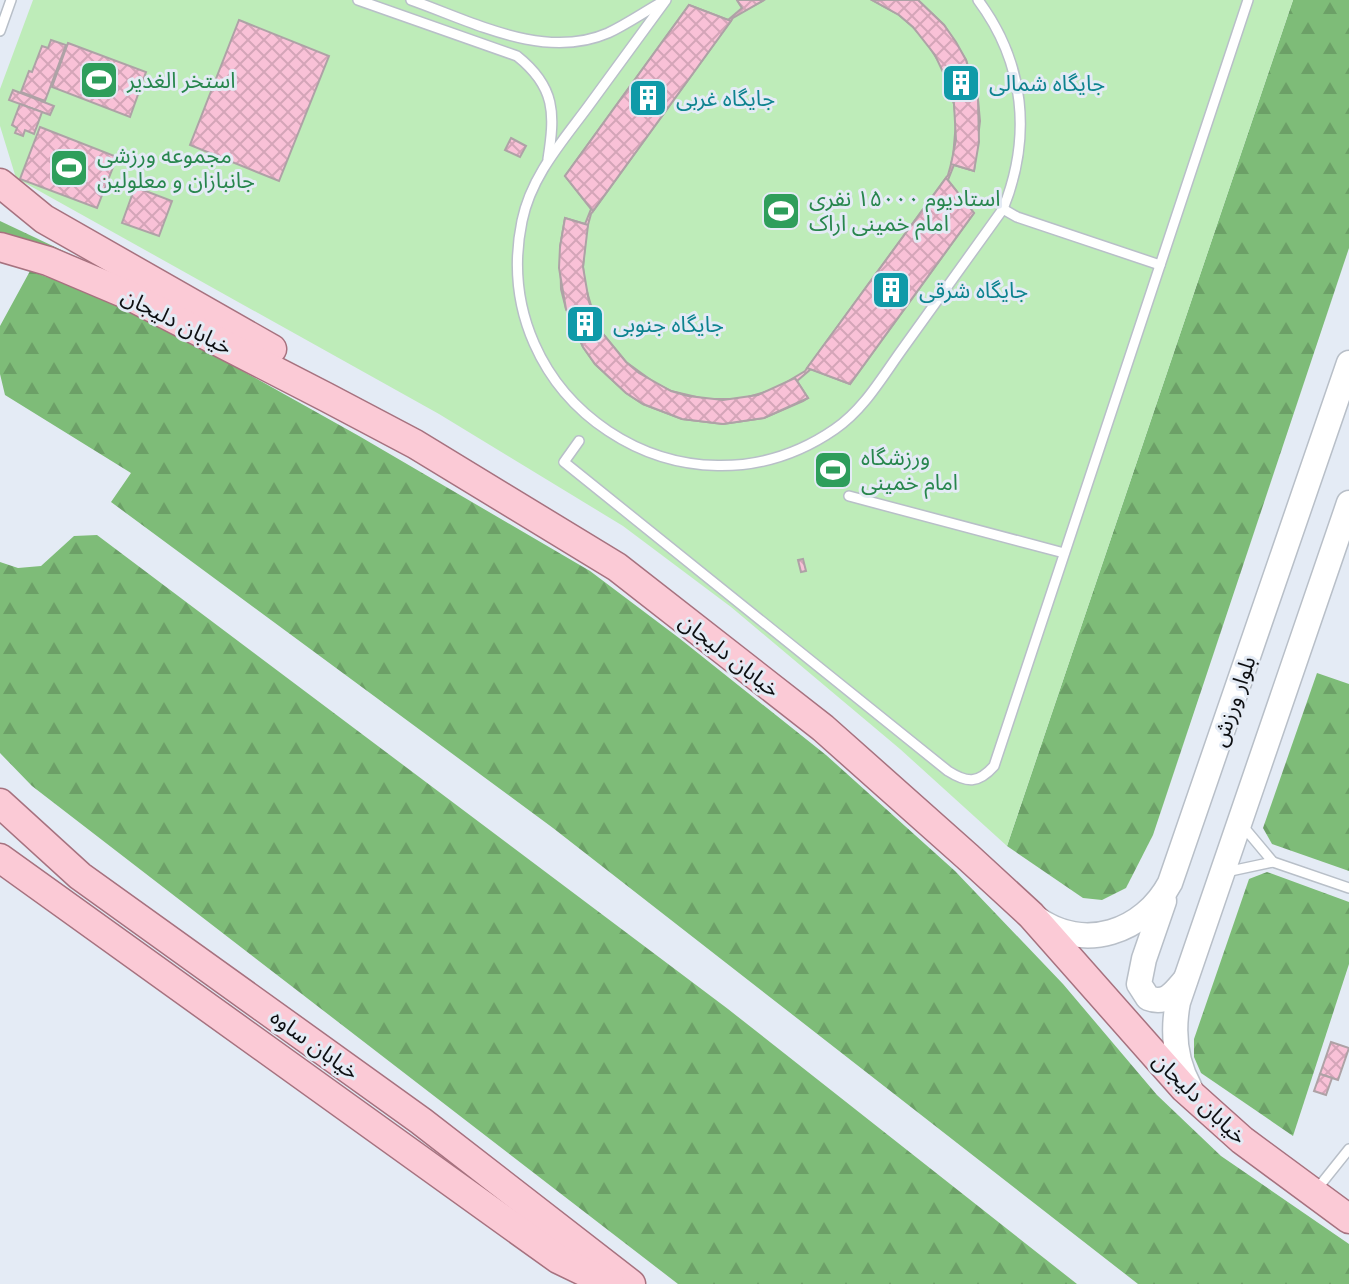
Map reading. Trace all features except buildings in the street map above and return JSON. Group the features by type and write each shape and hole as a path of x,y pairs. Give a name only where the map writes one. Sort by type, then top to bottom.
{"main road":[{"path":"0,183 44,219 344,390 415,444"},
{"path":"0,208 74,236"},
{"name":"خیابان دلیجان","path":"0,247 48,261 126,294 415,444 617,567 823,728 1031,915 1184,1088 1242,1140 1349,1219"},
{"name":"بلوار ورزش","path":"1031,915 1066,933 1104,934 1143,918 1163,896 1349,363"},
{"name":"بلوار ورزش","path":"1201,1103 1186,1080 1175,1041 1175,1015 1349,503"},
{"name":"خیابان ساوه","path":"0,803 80,876 421,1121 631,1284"},
{"path":"0,821 80,876"},
{"path":"0,858 558,1259 610,1284"},
{"path":"1170,883 1144,959 1139,984 1148,998 1159,1001 1170,997 1186,979"}],"lane":[{"path":"0,31 11,0"},
{"path":"358,0 517,56 528,65 539,77 553,109 548,163"},
{"path":"411,0 514,36 553,43 607,33 665,0"},
{"path":"665,0 536,179 522,220 517,262 521,305 544,364 584,414 620,439 662,458 707,466 753,463 786,454 818,440 856,413 1003,209 1018,165 1020,96 1008,52 978,0"},
{"path":"579,441 564,462 963,780 981,779 994,766 1248,0"},
{"path":"1003,209 1017,217 1160,265"},
{"path":"849,496 1064,553"},
{"path":"1240,822 1273,862"},
{"path":"1223,873 1273,862 1349,888"},
{"path":"1312,1194 1349,1149"}],"green space":[{"name":"ورزشگاه امام خمینی","path":"33,0 1293,0 1007,846 900,749 731,607 623,526 439,414 16,178 0,126 0,89"},
{"path":"1293,0 1349,0 1349,248 1153,835 1126,888 1102,900 1083,898 1007,846"},
{"path":"0,221 91,264 0,237"},
{"path":"30,271 90,292 164,327 359,436 590,571 679,638 826,755 955,871 1063,984 1157,1095 1221,1156 1349,1244 1349,1284 1138,1284 553,828 111,502 131,473 5,395 0,374 0,326"},
{"path":"97,535 728,1009 1077,1284 678,1284 32,786 0,753 0,562 18,568 41,566 74,536"},
{"path":"1317,673 1349,684 1349,871 1272,844 1263,828"},
{"path":"1267,872 1349,902 1349,964 1293,1136 1201,1073 1194,1057 1194,1039 1249,879"}],"place":[{"name":"استخر الغدیر","path":"99,80"},
{"name":"جایگاه شمالی","path":"961,83"},
{"name":"جایگاه غربی","path":"648,98"},
{"name":"مجموعه ورزشی جانبازان و معلولین","path":"69,168"},
{"name":"استادیوم ۱۵۰۰۰ نفری امام خمینی اراک","path":"781,211"},
{"name":"جایگاه شرقی","path":"891,290"},
{"name":"جایگاه جنوبی","path":"585,324"},
{"name":"ورزشگاه امام خمینی","path":"833,470"}]}
